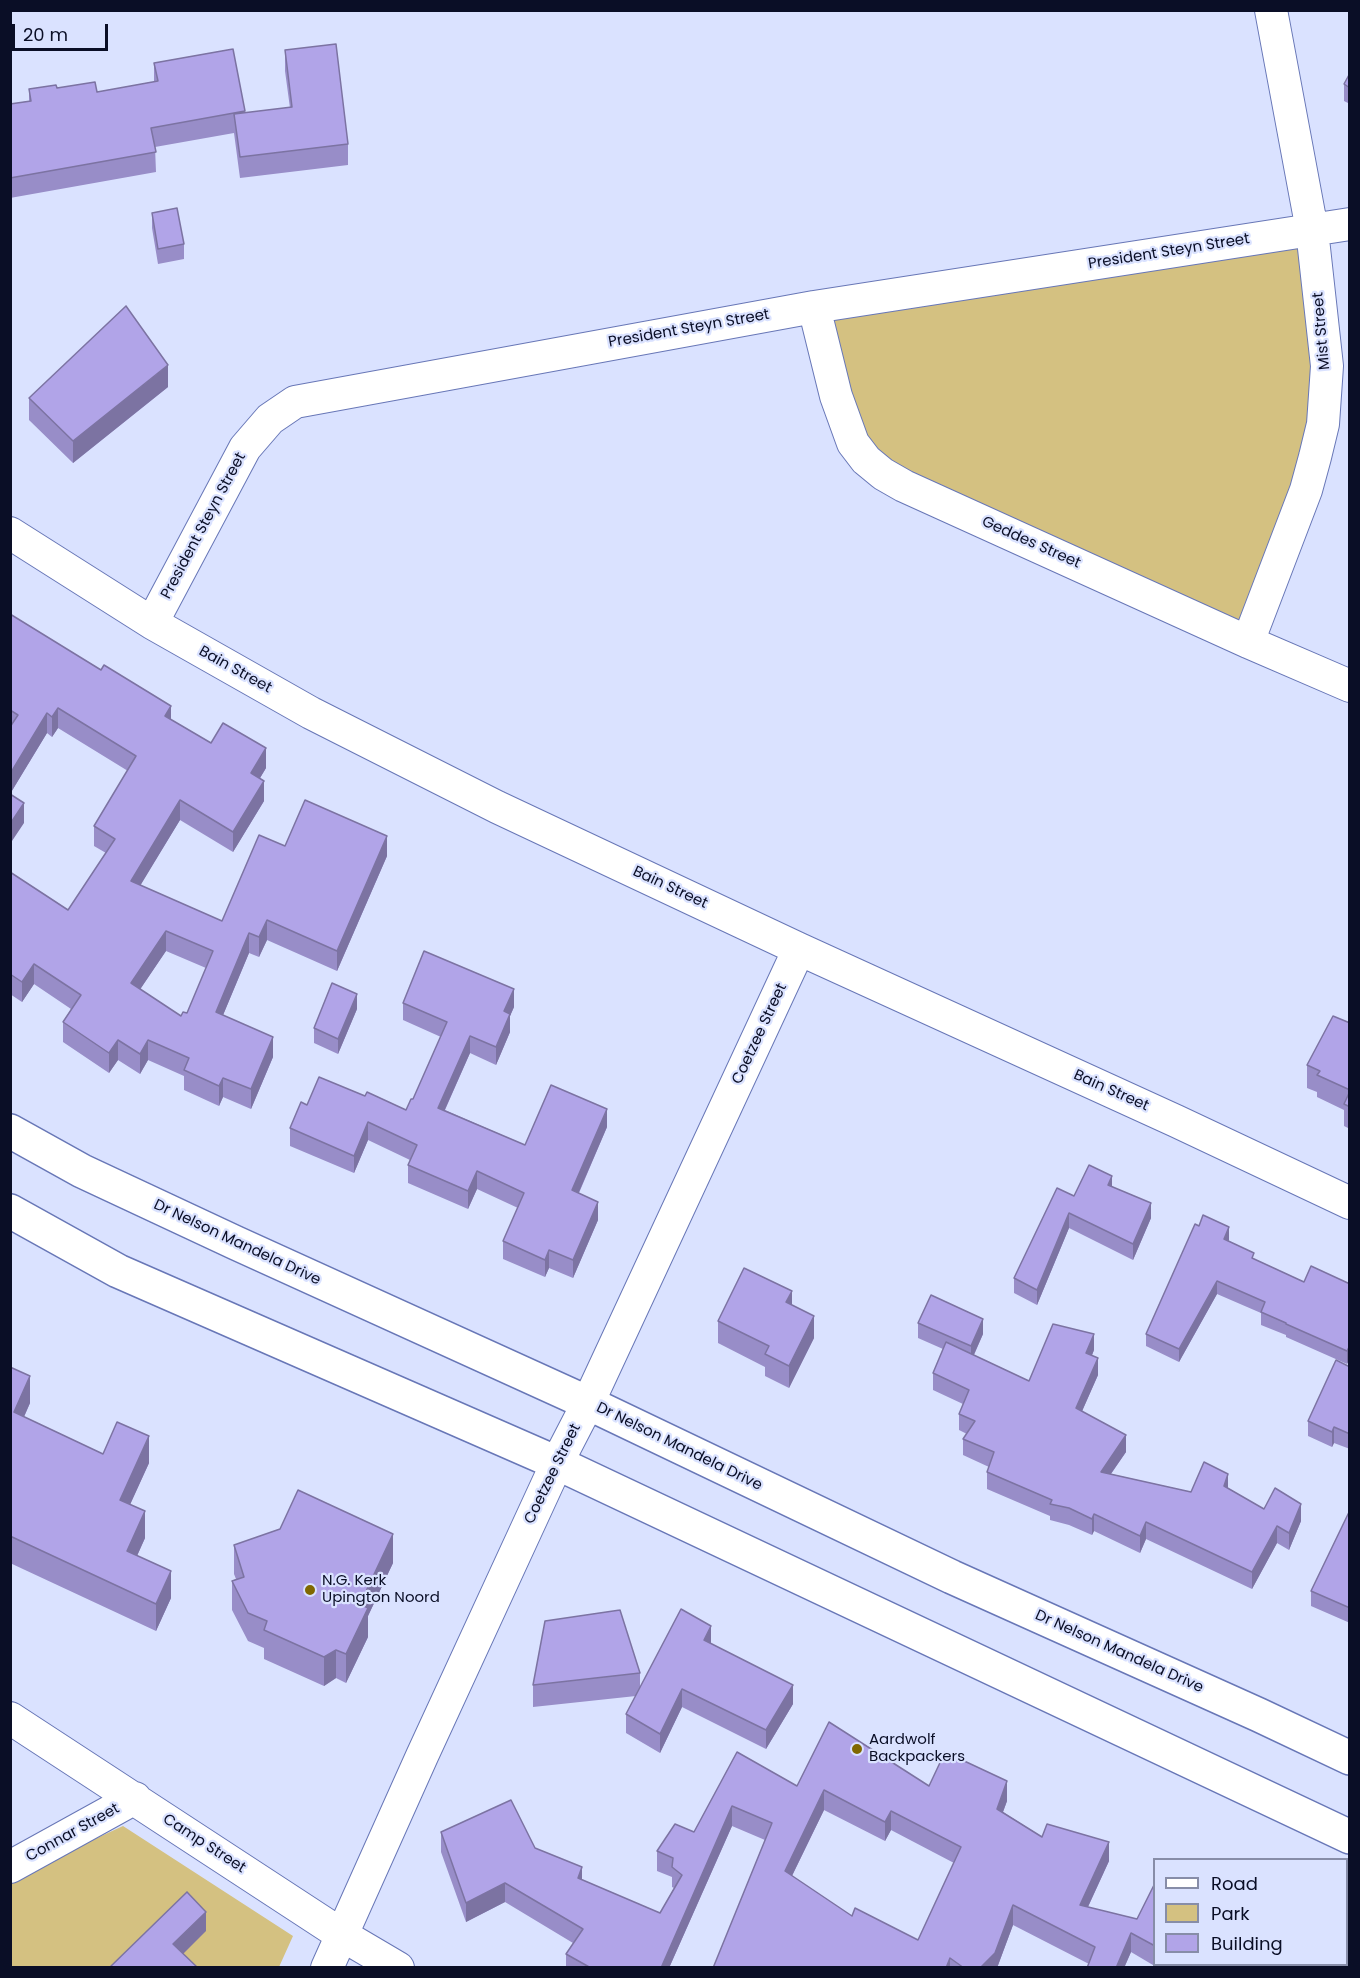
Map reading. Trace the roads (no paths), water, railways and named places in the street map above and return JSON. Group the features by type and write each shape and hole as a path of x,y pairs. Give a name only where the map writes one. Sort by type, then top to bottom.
{"street":[{"name":"Mist Street","path":"1248,642 1306,490 1323,424 1327,366 1312,230 1271,10"},
{"name":"President Steyn Street","path":"152,623 245,448 270,419 295,402 814,307 1350,224"},
{"name":"Geddes Street","path":"814,307 836,396 853,443 866,460 883,474 904,486 1350,686"},
{"name":"Bain Street","path":"10,533 152,623 310,713 497,807 1350,1203"},
{"name":"Coetzee Street","path":"327,1968 557,1463 588,1403 799,949"},
{"name":"Dr Nelson Mandela Drive","path":"10,1131 92,1176 588,1403 952,1577 1260,1715 1350,1758"},
{"path":"10,1211 118,1270 557,1463 1350,1837"},
{"name":"Camp Street","path":"10,1718 342,1935 398,1968"},
{"name":"Connar Street","path":"10,1867 135,1798"}],"place":[{"name":"N.G. Kerk Upington Noord","path":"310,1590"},
{"name":"Aardwolf Backpackers","path":"857,1749"}]}
